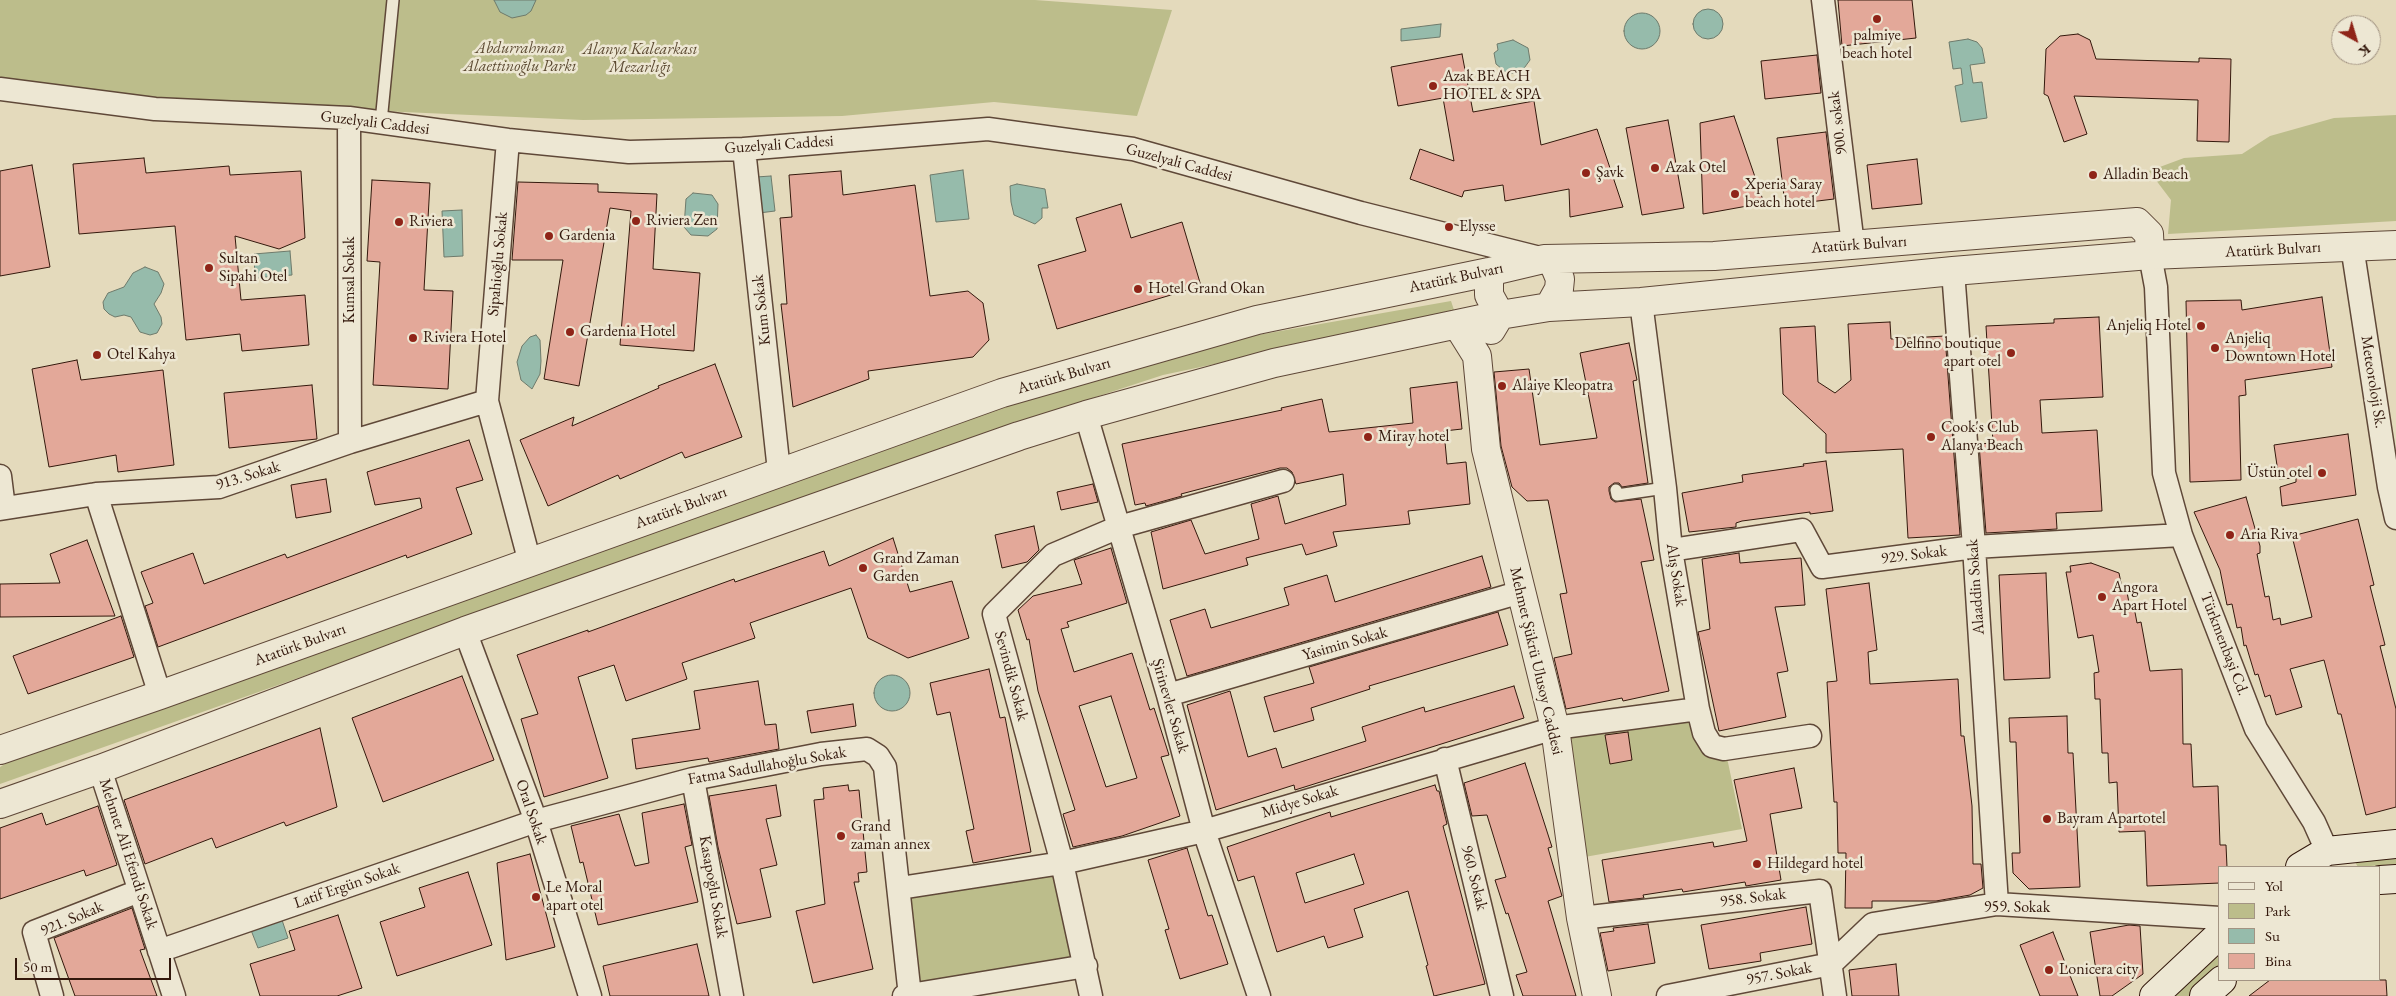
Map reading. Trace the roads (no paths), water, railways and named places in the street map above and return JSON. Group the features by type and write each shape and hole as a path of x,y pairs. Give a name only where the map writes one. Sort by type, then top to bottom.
{"street":[{"name":"900. sokak","path":"1823,0 1853,245"},
{"name":"Guzelyali Caddesi","path":"0,89 156,109 349,118 508,140 629,152 744,149 988,129 1133,149 1361,213 1544,259"},
{"name":"Kumsal Sokak","path":"349,118 350,442"},
{"name":"Sipahioğlu Sokak","path":"508,140 487,401 530,563"},
{"name":"Kum Sokak","path":"744,149 779,472"},
{"name":"Atatürk Bulvarı","path":"0,750 160,695 779,472 1002,394 1257,320 1544,259 1714,256 2137,222 2149,234 2150,255"},
{"name":"Atatürk Bulvarı","path":"0,804 100,769 465,631 1086,414 1274,363 1500,315 1549,307 1641,302 1953,271 2150,255 2396,245"},
{"name":"Meteoroloji Sk.","path":"2352,246 2389,486 2396,518"},
{"name":"Türkmenbaşi Cd.","path":"2150,255 2156,288 2164,473 2181,535 2256,729 2314,822 2330,859"},
{"path":"1544,259 1553,262 1560,279 1559,289 1549,307"},
{"name":"Alaaddin Sokak","path":"1953,271 1974,547 1996,904"},
{"path":"1477,356 1500,315 1488,296 1489,272"},
{"name":"Alış Sokak","path":"1641,302 1671,550 1698,709 1708,743 1720,748 1734,749 1810,736"},
{"name":"Mehmet Şükrü Ulusoy Caddesi","path":"1457,324 1477,356 1486,448 1555,728 1580,918 1597,996"},
{"name":"913. Sokak","path":"2,509 96,494 219,487 350,442 487,401"},
{"name":"Şirinevler Sokak","path":"1086,414 1168,695 1204,831 1259,996"},
{"path":"0,476 2,509"},
{"name":"Sevindik Sokak","path":"1091,996 1086,966 1062,863 994,614 1053,555 1119,527 1283,481"},
{"path":"96,494 160,695"},
{"name":"929. Sokak","path":"1671,550 1802,530 1822,567 1974,547 2181,535"},
{"name":"Yasimin Sokak","path":"1168,695 1521,592"},
{"name":"Oral Sokak","path":"465,631 536,822 590,996"},
{"name":"Midye Sokak","path":"900,888 1062,863 1204,831 1555,728 1698,709"},
{"name":"Fatma Sadullahoğlu Sokak","path":"536,822 693,779 821,754 866,749 872,752 885,767 900,888 908,996"},
{"name":"960. Sokak","path":"1445,759 1502,996"},
{"name":"Mehmet Ali Efendi Sokak","path":"100,769 174,996"},
{"name":"Kasapoğlu Sokak","path":"693,779 732,996"},
{"name":"Latif Ergün Sokak","path":"159,951 536,822"},
{"path":"2304,866 2396,844"},
{"path":"2381,880 2396,879 2396,884"},
{"name":"921. Sokak","path":"52,996 34,932 139,891"},
{"name":"958. Sokak","path":"1580,918 1820,891 1835,996"},
{"name":"959. Sokak","path":"1831,964 1873,924 1996,904 2218,918"},
{"path":"2154,996 2218,936"},
{"name":"957. Sokak","path":"1668,996 1831,964"},
{"path":"908,996 1086,966"},
{"path":"2204,996 2221,981"}],"lane":[{"path":"381,122 393,0"},
{"path":"1616,490 1617,495 1665,488"}],"water":[{"path":"494,0 536,0 531,11 526,15 512,18 500,12"},
{"path":"1708,9 1719,13 1723,24 1719,35 1708,39 1697,35 1693,24 1697,13"},
{"path":"1642,13 1649,14 1655,18 1659,24 1659,38 1655,44 1649,48 1642,49 1635,48 1629,44 1625,38 1624,31 1625,24 1629,18 1635,14"},
{"path":"1441,24 1440,37 1401,41 1401,29"},
{"path":"1968,39 1977,42 1982,48 1985,63 1970,65 1973,83 1982,82 1987,118 1961,122 1955,86 1963,84 1961,68 1953,69 1949,42"},
{"path":"1513,40 1528,48 1530,60 1522,71 1508,74 1496,64 1494,53 1498,50 1497,44"},
{"path":"963,170 969,219 936,222 930,175"},
{"path":"771,176 775,211 759,213 756,177"},
{"path":"1017,184 1045,189 1048,208 1042,208 1042,218 1035,224 1014,215 1010,186"},
{"path":"693,193 712,195 718,204 717,229 708,236 691,235 684,227 686,199"},
{"path":"462,210 463,256 444,257 442,211"},
{"path":"290,251 292,275 255,278 254,254"},
{"path":"145,267 158,272 164,284 154,304 161,317 162,324 157,333 150,335 140,332 131,317 124,315 115,317 109,314 104,309 103,302 108,293 124,287 133,273"},
{"path":"536,335 540,340 541,361 540,374 532,389 521,380 517,362 522,346 530,337"},
{"path":"892,675 899,676 905,680 909,686 909,700 905,706 899,710 892,711 885,710 879,706 875,700 874,693 875,686 879,680 885,676"},
{"path":"280,914 288,938 258,948 249,925"}],"place":[{"name":"palmiye beach hotel","path":"1877,19"},
{"name":"Azak BEACH HOTEL & SPA","path":"1433,86"},
{"name":"Azak Otel","path":"1655,168"},
{"name":"Şavk","path":"1586,173"},
{"name":"Alladin Beach","path":"2093,175"},
{"name":"Xperia Saray beach hotel","path":"1735,194"},
{"name":"Riviera Zen","path":"636,221"},
{"name":"Riviera","path":"399,222"},
{"name":"Elysse","path":"1449,227"},
{"name":"Gardenia","path":"549,236"},
{"name":"Sultan Sipahi Otel","path":"209,268"},
{"name":"Hotel Grand Okan","path":"1138,289"},
{"name":"Anjeliq Hotel","path":"2201,326"},
{"name":"Gardenia Hotel","path":"570,332"},
{"name":"Riviera Hotel","path":"413,338"},
{"name":"Anjeliq Downtown Hotel","path":"2215,348"},
{"name":"Delfino boutique apart otel","path":"2011,353"},
{"name":"Otel Kahya","path":"97,355"},
{"name":"Alaiye Kleopatra","path":"1502,386"},
{"name":"Miray hotel","path":"1368,437"},
{"name":"Cook's Club Alanya Beach","path":"1931,437"},
{"name":"Üstün otel","path":"2322,473"},
{"name":"Aria Riva","path":"2230,535"},
{"name":"Grand Zaman Garden","path":"863,568"},
{"name":"Angora Apart Hotel","path":"2102,597"},
{"name":"Bayram Apartotel","path":"2047,819"},
{"name":"Grand zaman annex","path":"841,836"},
{"name":"Hildegard hotel","path":"1757,864"},
{"name":"Le Moral apart otel","path":"536,897"},
{"name":"Lonicera city","path":"2049,970"}],"park label":[{"name":"Abdurrahman Alaettinoğlu Parkı","path":"520,58"},
{"name":"Alanya Kalearkası Mezarlığı","path":"640,59"}]}
